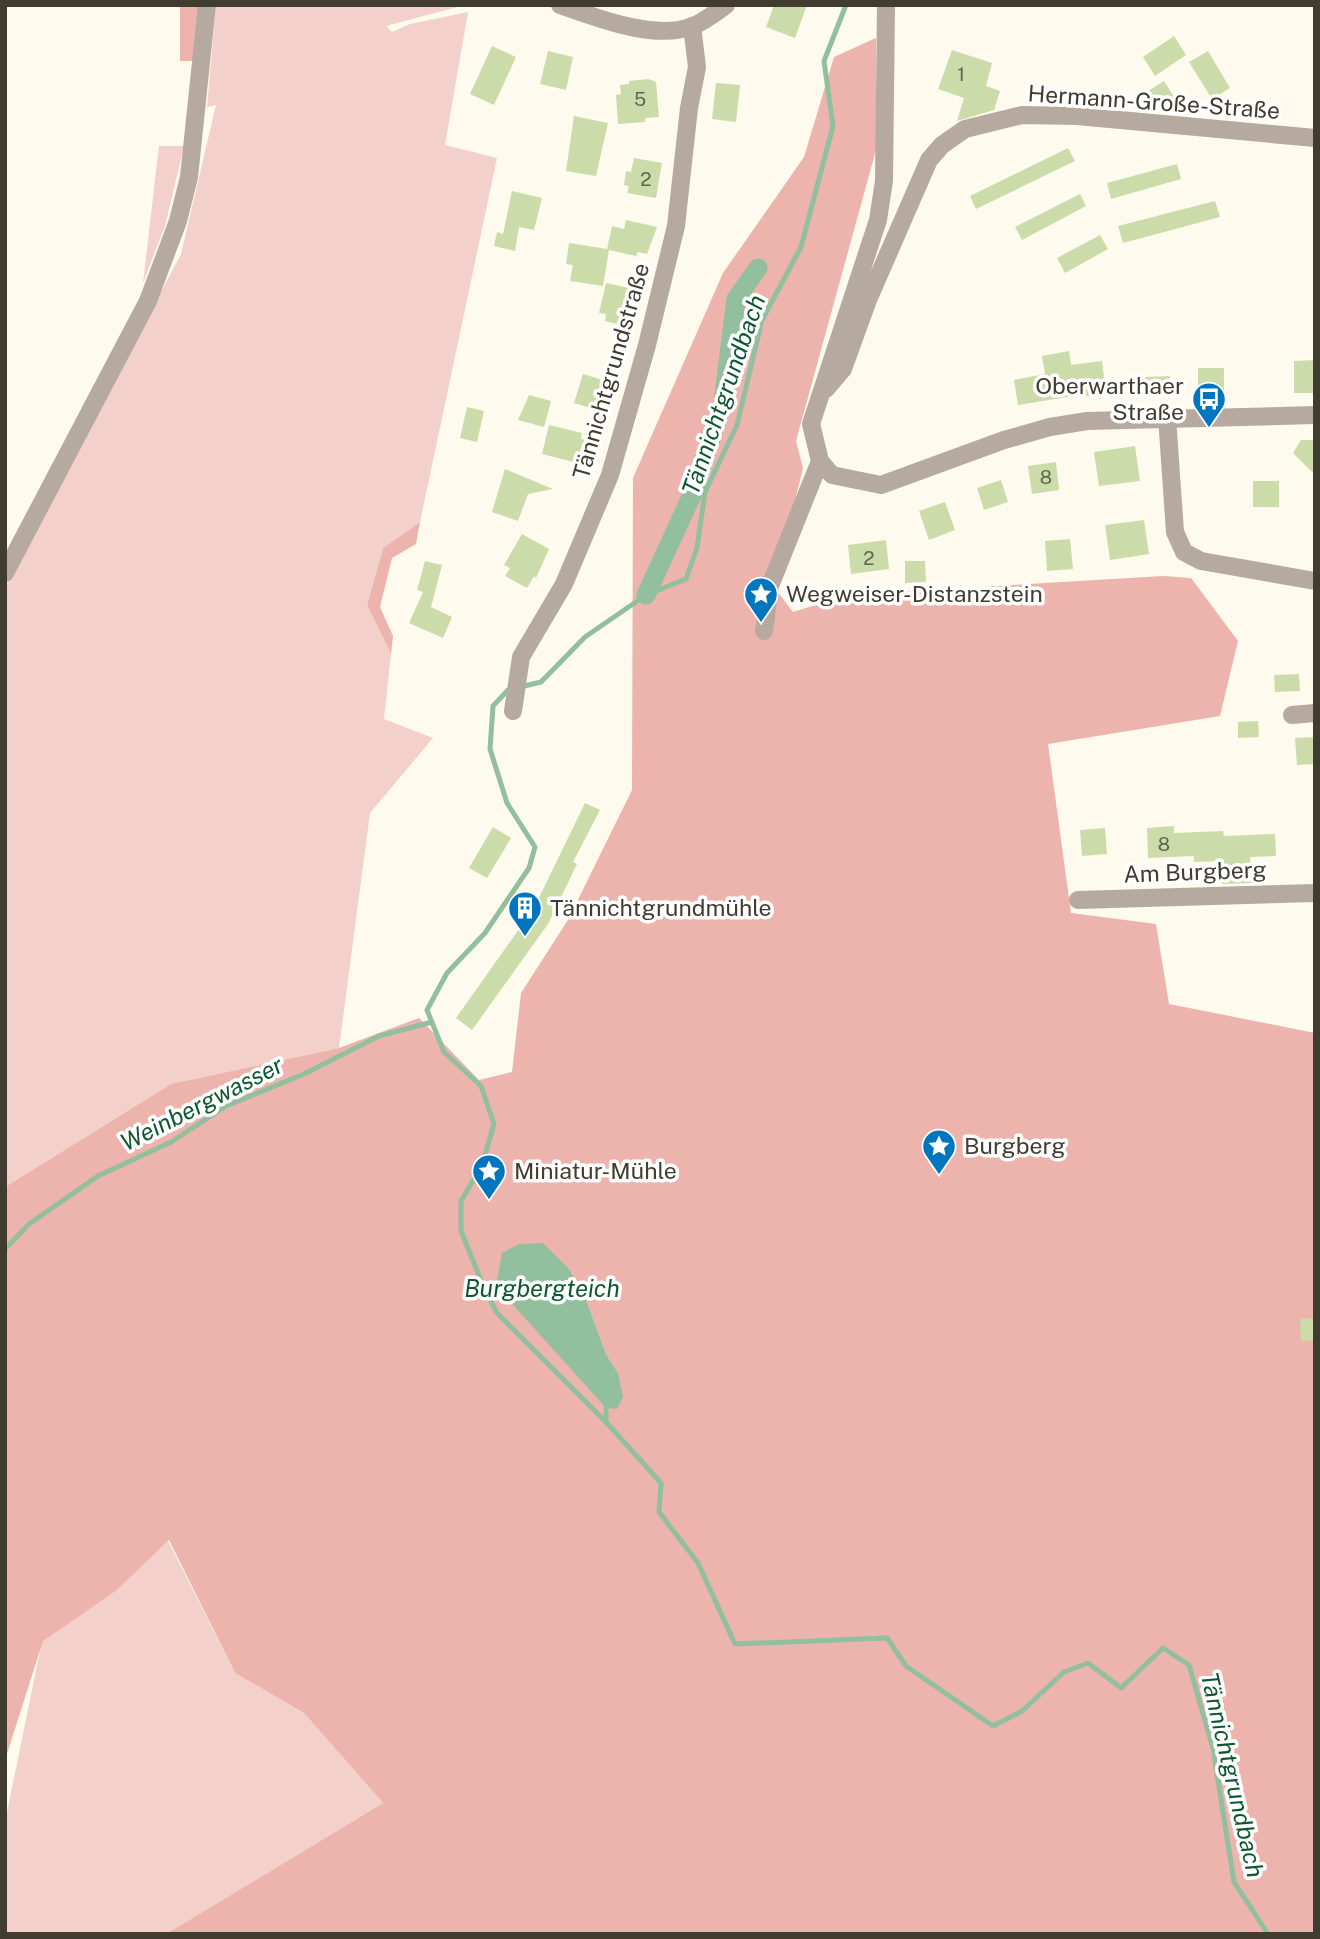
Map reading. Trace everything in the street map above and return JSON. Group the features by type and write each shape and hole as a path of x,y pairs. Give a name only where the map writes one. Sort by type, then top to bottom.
{"street":[{"path":"5,573 148,301 165,258 189,177 207,5"},
{"path":"559,5 633,28 676,30 692,26 726,5"},
{"path":"886,5 884,181 878,220 811,424 820,461 832,475 881,485 1004,440 1050,427 1087,421 1315,415"},
{"name":"Tännichtgrundstraße","path":"513,711 521,657 564,584 610,475 648,345 676,226 689,108 697,67 692,26"},
{"name":"Hermann-Große-Straße","path":"819,397 843,369 868,300 929,160 942,145 965,129 1023,115 1077,116 1315,138"},
{"path":"1167,417 1175,532 1184,552 1201,561 1315,581"},
{"path":"764,631 770,586 820,461"},
{"path":"1293,715 1315,713"},
{"name":"Am Burgberg","path":"1078,900 1315,893"}],"shaded area":[{"path":"180,5 199,5 194,61 180,61"},
{"path":"216,5 461,6 386,26 392,32 410,24 468,12 445,145 497,158 420,522 383,548 367,605 391,654 384,719 433,738 370,813 339,1048 171,1084 5,1187 5,588 181,254 216,105 207,107"},
{"path":"876,38 876,150 796,441 803,468 774,587 793,612 848,595 1163,576 1191,578 1238,641 1220,716 1048,744 1071,913 1156,924 1169,1004 1315,1033 1315,1934 166,1934 383,1803 304,1713 235,1673 169,1540 116,1591 43,1641 5,1760 5,1187 171,1084 339,1048 419,1018 479,1080 512,1072 521,993 568,920 632,790 633,478 723,273 804,157 834,57","holes":["519,1244 584,1294 606,1354 618,1373"]},
{"path":"159,146 184,146 165,226 143,283"},
{"path":"420,522 416,544 392,558 380,607 393,636 391,654 367,605 383,548"},
{"path":"168,1541 235,1673 304,1713 383,1803 166,1934 5,1934 5,1822 42,1641 116,1591"}],"water":[{"name":"Burgbergteich","path":"543,1243 568,1268 584,1294 606,1354 618,1373 623,1397 617,1409 606,1408 496,1286 502,1253 519,1244"}],"building":[{"path":"774,5 807,5 795,38 766,27"},
{"path":"1174,36 1186,55 1155,76 1143,57"},
{"path":"492,46 516,57 494,105 470,94"},
{"path":"952,50 992,63 986,86 1000,91 994,110 957,121 964,98 938,89"},
{"path":"548,51 573,57 566,90 540,84"},
{"path":"1208,51 1230,88 1212,99 1189,62"},
{"path":"648,79 656,82 659,117 645,118 645,122 618,124 616,95 621,94 620,85"},
{"path":"1164,81 1182,109 1174,114 1162,112 1148,91"},
{"path":"716,83 740,85 736,122 712,119"},
{"path":"574,116 608,123 596,176 566,171"},
{"path":"1068,148 1075,161 976,209 970,196"},
{"path":"634,158 662,163 656,198 627,193 629,186 624,185 626,171 631,172"},
{"path":"1177,164 1181,179 1111,199 1107,183"},
{"path":"512,191 542,198 534,230 519,227 515,251 494,246 497,232 503,234"},
{"path":"1080,194 1086,206 1022,240 1015,227"},
{"path":"1215,201 1220,217 1123,243 1118,226"},
{"path":"626,220 657,227 647,254 638,252 636,256 609,250 603,286 570,281 573,265 566,264 569,243 607,249 612,226 624,229"},
{"path":"1100,235 1108,249 1065,273 1057,258"},
{"path":"606,283 639,290 631,327 605,321 606,314 599,313"},
{"path":"1069,351 1071,365 1102,361 1106,394 1080,395 1018,405 1014,380 1045,374 1042,356"},
{"path":"1315,360 1315,393 1294,393 1294,361"},
{"path":"1198,368 1224,368 1224,393 1198,393"},
{"path":"583,374 606,381 597,410 574,403"},
{"path":"1170,376 1171,394 1146,395 1145,377"},
{"path":"529,395 551,401 544,427 518,420"},
{"path":"467,407 484,411 477,442 460,438"},
{"path":"549,425 582,433 581,439 591,441 585,465 542,454"},
{"path":"1301,440 1315,440 1315,475 1293,453"},
{"path":"1135,446 1140,481 1099,486 1094,452"},
{"path":"1056,462 1059,490 1032,494 1028,466"},
{"path":"505,469 553,489 528,494 518,521 492,512"},
{"path":"1001,480 1008,502 984,510 977,488"},
{"path":"1253,481 1279,481 1279,507 1253,507"},
{"path":"945,502 955,530 929,540 919,511"},
{"path":"1144,520 1149,554 1110,560 1105,525"},
{"path":"522,534 549,549 536,578 534,576 527,588 505,576 510,568 504,565"},
{"path":"1070,539 1073,569 1047,571 1045,541"},
{"path":"886,540 889,569 851,574 848,545"},
{"path":"425,561 442,565 431,607 452,617 443,638 409,623 423,592 417,590"},
{"path":"905,561 925,561 926,582 905,583"},
{"path":"1299,674 1300,691 1275,692 1274,675"},
{"path":"1258,721 1259,737 1238,738 1238,722"},
{"path":"1315,737 1315,764 1297,765 1295,738"},
{"path":"585,803 600,810 573,862 577,864 548,924 472,1030 456,1018 534,908"},
{"path":"1174,826 1174,833 1223,831 1224,836 1275,834 1276,856 1250,857 1252,883 1222,884 1221,861 1194,862 1194,856 1148,858 1147,828"},
{"path":"493,827 511,838 487,878 469,868"},
{"path":"1105,828 1107,854 1082,856 1080,830"},
{"path":"1315,1318 1315,1340 1301,1341 1300,1319"}],"waterway":[{"name":"Tännichtgrundbach","path":"846,5 824,61 833,126 801,247 762,320 737,425 705,492 697,548 686,579 646,595 585,637 541,682 508,690 493,706 490,749 507,803 535,847 529,868 485,933 447,973 427,1010 444,1052 481,1086 494,1124 482,1166 461,1201 461,1231 497,1313 606,1422 661,1483 659,1512 698,1563 735,1644 887,1638 906,1666 993,1726 1022,1711 1064,1672 1088,1663 1121,1688 1163,1648 1189,1665 1213,1748 1234,1882 1268,1934"},
{"path":"646,595 692,495 723,403 736,299 758,268"},
{"name":"Weinbergwasser","path":"5,1249 29,1224 98,1176 171,1142 226,1106 304,1074 379,1036 432,1022"},
{"path":"484,1288 496,1286"},
{"path":"606,1408 606,1422"}],"place":[{"name":"Oberwarthaer Straße","path":"1209,429"},
{"name":"Wegweiser-Distanzstein","path":"761,624"},
{"name":"Tännichtgrundmühle","path":"525,938"},
{"name":"Burgberg","path":"939,1176"},
{"name":"Miniatur-Mühle","path":"489,1201"}]}
